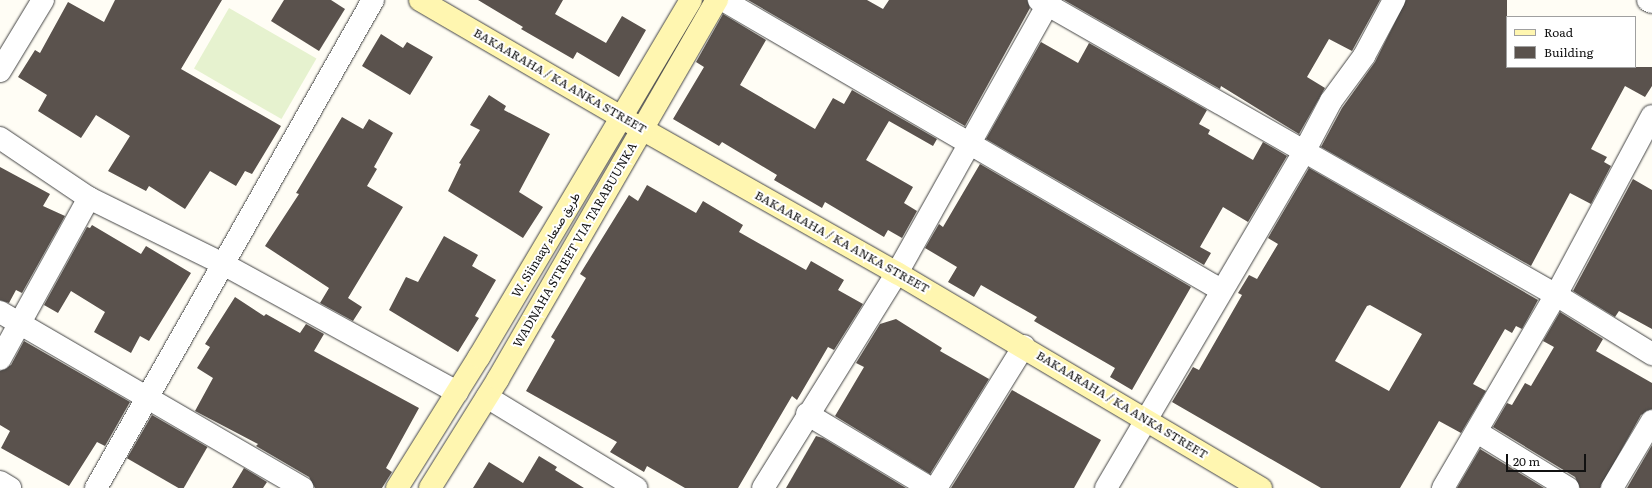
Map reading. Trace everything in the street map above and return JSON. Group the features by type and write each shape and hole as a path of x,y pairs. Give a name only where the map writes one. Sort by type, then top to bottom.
{"main road":[{"name":"BAKAARAHA / KA ANKA STREET","path":"420,0 642,129 898,272 1261,488"},
{"name":"W. Siinaay طريق صنعاء","path":"397,488 623,118 691,0"},
{"name":"WADNAHA STREET VIA TARABUUNKA","path":"430,488 487,397 717,0"}],"street":[{"path":"0,71 43,0"},
{"path":"96,488 374,0"},
{"path":"723,0 972,142 1221,290"},
{"path":"1106,488 1221,290 1304,152 1331,101 1364,56 1394,0"},
{"path":"1648,0 1652,2"},
{"path":"763,488 807,414 898,272 972,142 1045,1 1304,152 1556,295 1652,354"},
{"path":"1443,488 1556,295 1652,116"},
{"path":"0,138 89,198 223,264 457,392"},
{"path":"0,359 89,198"},
{"path":"0,312 148,396 303,488"},
{"path":"936,488 1024,346"},
{"path":"487,397 636,488"},
{"path":"807,414 930,488"},
{"path":"1612,488 1652,421"},
{"path":"1477,432 1568,488"},
{"path":"0,482 10,488"}],"green space":[{"path":"229,8 316,58 281,119 194,69"}],"building":[{"path":"115,0 222,0 181,69 281,126 252,174 245,171 236,186 210,171 185,209 149,186 146,191 108,171 130,136 96,115 81,138 38,111 47,95 18,77 35,50 40,53 68,2 104,22"},
{"path":"284,0 331,0 345,9 319,51 271,21"},
{"path":"478,0 563,0 555,14 606,43 622,16 646,30 619,77 577,52 573,59 521,29 523,27"},
{"path":"748,0 867,0 883,9 889,0 1027,0 1030,8 965,126"},
{"path":"1064,0 1380,0 1352,51 1329,39 1307,77 1325,88 1299,134 1221,86 1220,89"},
{"path":"1406,0 1507,0 1506,68 1652,67 1652,86 1645,97 1625,86 1591,149 1607,157 1604,162 1611,166 1591,204 1570,193 1531,266 1321,147 1342,108 1375,62"},
{"path":"723,14 766,40 740,85 815,129 833,98 844,104 852,90 937,139 933,146 889,121 866,160 913,187 904,203 917,211 902,238 888,230 884,237 825,202 822,208 774,180 777,175 722,142 719,146 673,119 704,67 696,62"},
{"path":"381,34 403,48 407,42 433,57 410,95 362,66"},
{"path":"1041,42 1078,63 1089,43 1207,110 1199,124 1210,130 1208,134 1253,160 1263,142 1287,156 1248,222 1223,207 1200,247 1211,253 1204,265 986,139"},
{"path":"489,95 506,106 504,110 550,134 519,192 543,207 523,238 448,191 461,164 459,163 480,130 470,125"},
{"path":"342,117 363,129 369,119 393,133 374,167 377,169 367,186 403,207 348,298 362,307 353,321 320,303 329,288 265,246 299,194 296,193"},
{"path":"980,164 1191,287 1132,390 1110,377 1115,368 1034,321 1037,317 981,285 974,297 948,282 957,267 925,248 939,224 943,227"},
{"path":"0,167 50,194 43,206 65,216 22,293 16,290 9,303 0,300"},
{"path":"1309,168 1538,300 1522,329 1516,326 1512,333 1505,329 1473,384 1486,391 1461,433 1439,421 1400,488 1321,488 1172,402 1193,367 1199,370 1242,295 1238,293 1249,275 1257,279 1278,244 1268,238","holes":["1370,305 1422,334 1389,391 1335,361 1367,306"]},
{"path":"1633,179 1652,190 1652,329 1619,311 1615,317 1573,291"},
{"path":"647,185 696,213 703,201 743,225 739,232 806,270 811,261 844,280 838,290 863,304 834,350 828,347 797,400 792,396 738,488 685,488 647,466 644,472 610,452 617,442 526,391 555,340 551,337 586,278 580,274 629,195 638,201"},
{"path":"92,225 141,254 146,246 191,273 149,341 140,336 131,353 94,332 105,312 71,291 58,313 44,305 87,227 90,228"},
{"path":"444,236 478,255 472,266 496,280 475,316 479,318 458,352 389,310 406,277 418,282"},
{"path":"235,297 264,316 266,314 300,333 306,324 324,334 314,351 419,408 386,468 392,472 382,488 315,488 309,477 256,446 258,444 195,411 213,378 197,368 210,347 205,344"},
{"path":"1560,312 1603,339 1596,351 1652,383 1652,409 1641,415 1600,488 1580,488 1575,477 1493,427 1507,403 1512,405 1525,383 1531,386 1554,347 1543,341"},
{"path":"896,319 942,348 940,351 989,379 930,474 835,416 864,367 856,363 880,324"},
{"path":"24,341 130,402 105,446 97,442 69,486 1,448 10,431 0,425 0,371 11,365"},
{"path":"1012,390 1101,440 1074,488 951,488"},
{"path":"152,415 207,447 184,488 178,488 127,458"},
{"path":"816,436 823,438 906,488 786,488"},
{"path":"1652,445 1652,488 1627,488"},
{"path":"1480,449 1544,488 1457,488"},
{"path":"539,456 557,467 555,470 584,488 473,488 489,462 523,483"},
{"path":"244,468 267,482 263,488 232,488"}]}
